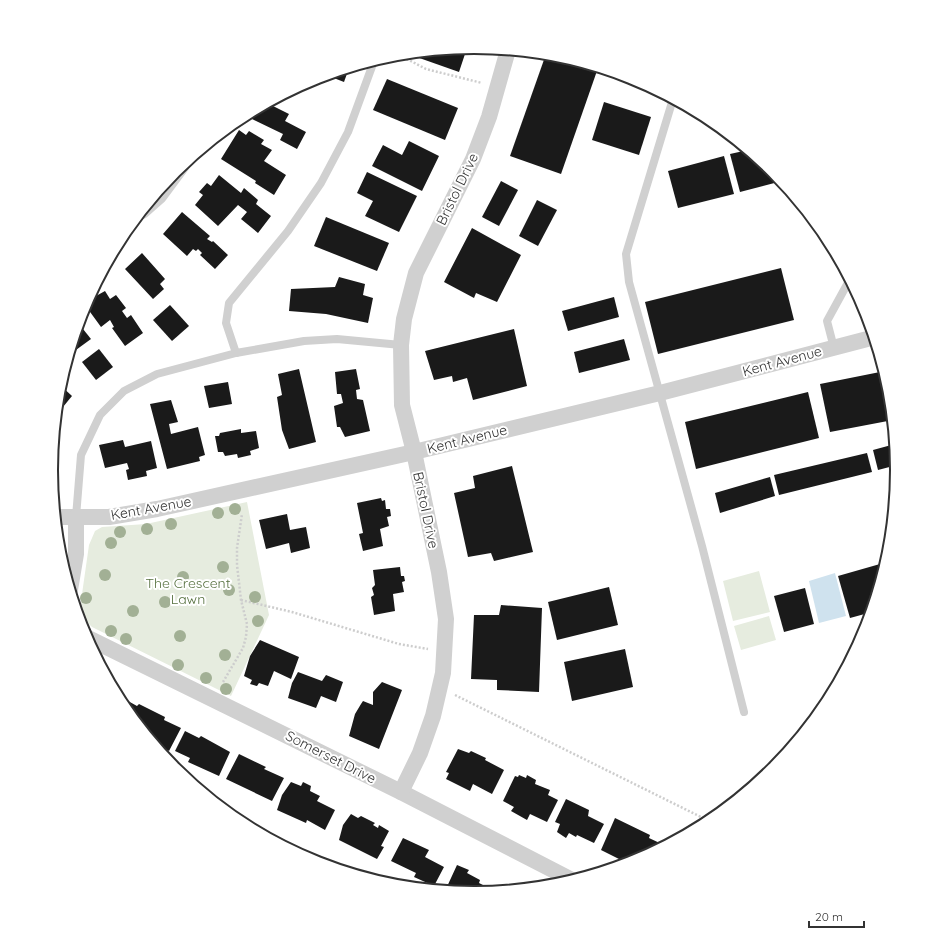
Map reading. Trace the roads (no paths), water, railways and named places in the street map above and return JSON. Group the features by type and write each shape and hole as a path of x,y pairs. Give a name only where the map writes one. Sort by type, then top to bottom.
{"street":[{"name":"Bristol Drive","path":"401,792 420,753 433,716 445,651 446,620 439,572 414,452 402,405 401,345 404,319 416,273 473,159 489,117 507,56"},
{"name":"Kent Avenue","path":"61,517 109,516 157,509 240,489 414,452 660,393 869,338"},
{"path":"72,578 76,554 76,517"},
{"name":"Somerset Drive","path":"95,641 401,792 566,877"}],"lane":[{"path":"236,353 226,323 229,303 288,231 321,182 348,132 371,67"},
{"path":"672,104 626,254 628,282 702,546 744,712"},
{"path":"834,348 827,321 847,284"},
{"path":"76,517 81,455 100,415 124,391 157,374 236,353 304,341 337,339 401,345"}],"water":[{"path":"835,573 846,616 819,623 809,581"}],"park label":[{"name":"The Crescent Lawn","path":"188,592"}]}
